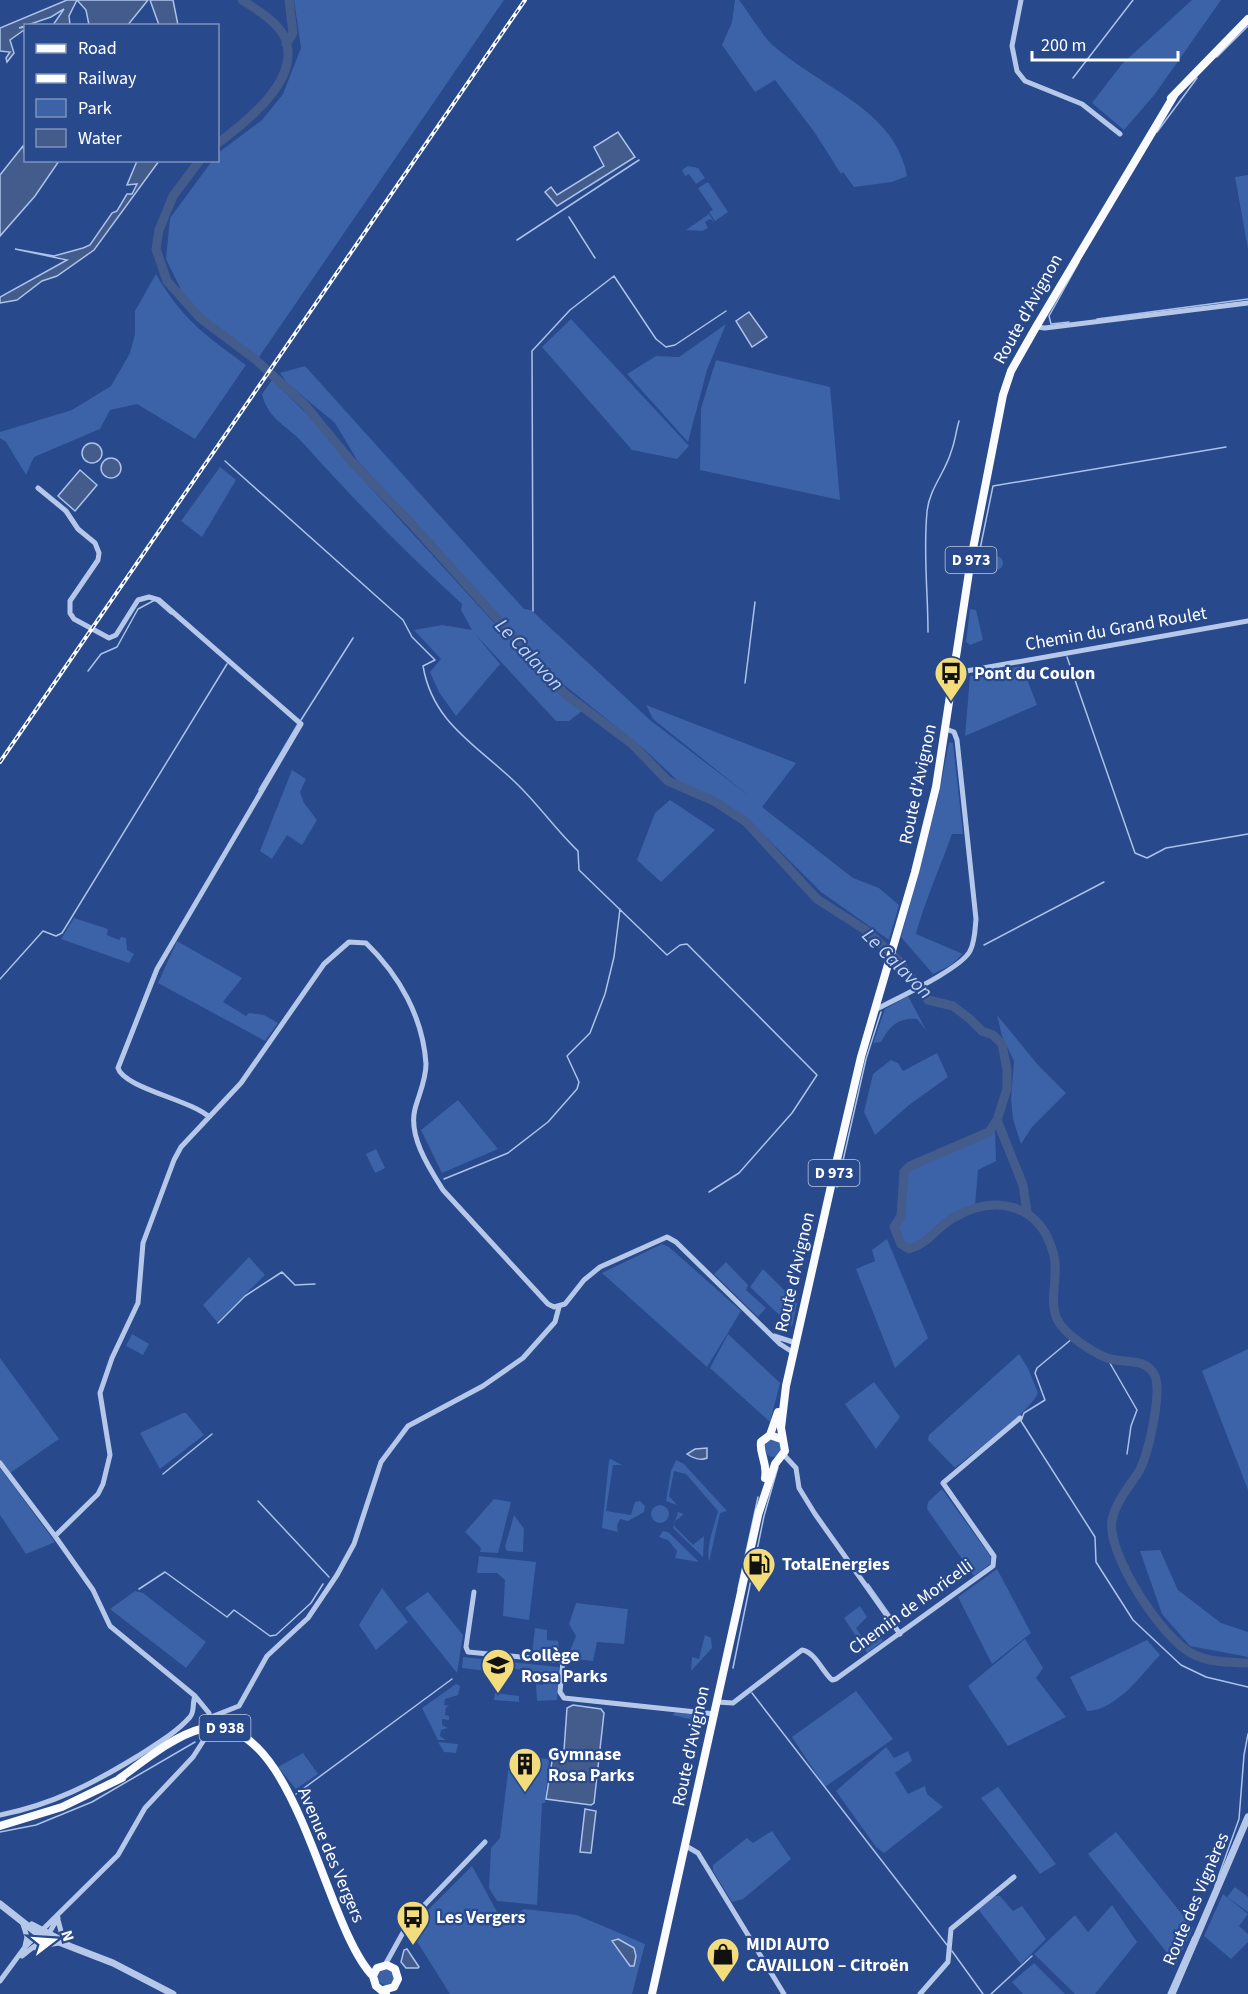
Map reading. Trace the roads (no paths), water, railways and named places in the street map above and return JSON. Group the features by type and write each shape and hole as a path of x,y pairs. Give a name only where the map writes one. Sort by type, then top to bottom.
{"main road":[{"name":"Route d'Avignon","path":"770,1435 794,1353 843,1133 931,808 955,674 971,559 1000,409 1011,371 1108,204 1145,132 1175,94 1248,19"},
{"name":"Route d'Avignon","path":"782,1439 786,1386"},
{"path":"770,1435 782,1439 785,1446 781,1456 765,1457 761,1445 770,1435"},
{"name":"Route d'Avignon","path":"758,1515 781,1456"},
{"name":"Route d'Avignon","path":"652,1994 758,1515 767,1467 765,1457"},
{"name":"D 938","path":"119,1779 197,1730 235,1731 249,1739 278,1776"},
{"name":"D 938","path":"0,1826 63,1807 210,1730 245,1742 278,1776"},
{"name":"Avenue des Vergers","path":"278,1776 298,1814 354,1948 373,1976"},
{"name":"Avenue des Vergers","path":"354,1948 368,1963 386,1966"},
{"path":"373,1976 386,1966"},
{"name":"D 938","path":"373,1976 376,1986 385,1992 394,1990 398,1978 386,1966"}],"street":[{"path":"1021,0 1012,46 1017,71 1033,85 1082,104 1120,134"},
{"path":"1036,327 1045,328 1248,303"},
{"path":"38,489 66,512 78,529 95,543 99,553 98,560 70,601 72,617 109,638 116,635 138,600 149,597 159,600 301,724 157,969 118,1068 127,1079 193,1104 209,1117"},
{"name":"Chemin du Grand Roulet","path":"955,674 1248,621"},
{"path":"875,1010 956,966 970,952 976,919 957,740 954,732 946,729"},
{"path":"55,1536 98,1494 103,1484 110,1455 100,1393 138,1303 143,1243 174,1160 253,1068 324,964 349,942 366,943 396,976 405,992 420,1034 426,1066 414,1120 416,1135 436,1178 443,1190 539,1296 548,1304 559,1307 565,1304 593,1272 667,1237 676,1242 770,1334 794,1353"},
{"path":"211,1717 239,1706 267,1656 308,1618 337,1575 354,1544 381,1462 408,1426 483,1386 523,1358 555,1322 559,1307"},
{"path":"770,1334 796,1342"},
{"name":"Chemin de Moricelli","path":"717,1702 733,1703 802,1650 810,1652 828,1676 836,1679 993,1566 994,1556 943,1483 1020,1418"},
{"path":"781,1456 796,1467 801,1493 900,1634"},
{"path":"0,1463 93,1590 110,1626 195,1696 211,1717 210,1730 193,1757 146,1808 118,1856 25,1947 0,1981"},
{"path":"474,1592 466,1647 468,1652 562,1661 560,1692 564,1698 715,1714"},
{"path":"0,1815 52,1802 113,1771 153,1746 192,1716 195,1696"},
{"name":"Route des Vignères","path":"1172,1994 1248,1816"},
{"path":"386,1966 410,1920 485,1842"},
{"path":"686,1846 698,1853 784,1994"},
{"path":"920,1994 948,1962 951,1929 1014,1877"},
{"path":"0,1904 23,1924 75,1948"},
{"path":"14,1916 40,1932"},
{"path":"18,1958 48,1936 59,1916"},
{"path":"59,1916 62,1935 67,1943"},
{"path":"23,1924 27,1937 25,1947"},
{"path":"48,1936 58,1943 129,1971 173,1994"},
{"path":"33,1948 58,1943"}],"water":[{"path":"67,0 77,0 69,16 70,24 54,24 64,9 51,17 24,24 19,28 24,27 24,30 10,40 14,53 7,62 6,58 10,52 0,51 0,28"},
{"path":"77,0 148,0 129,24 89,24 86,10"},
{"path":"150,0 173,0 178,24 159,24"},
{"path":"618,132 635,157 557,206 545,192 551,187 557,195 604,166 594,147"},
{"path":"23,146 24,162 58,162 35,196 0,236 0,175"},
{"path":"137,162 158,162 94,250 57,276 42,281 17,300 0,303 0,297 67,260 15,249 54,256 90,245 112,213 117,211 127,194 132,194 137,184 127,185"},
{"path":"749,312 767,337 752,347 736,321"},
{"path":"92,443 99,446 102,453 99,460 92,463 85,460 82,453 85,446"},
{"path":"111,458 118,461 121,468 118,475 111,478 104,475 101,468 104,461"},
{"path":"80,470 97,485 75,511 58,496"},
{"path":"707,1448 705,1459 697,1459 687,1454 695,1449"},
{"path":"573,1705 601,1709 604,1713 594,1803 591,1805 546,1799 553,1755 562,1753 564,1750 567,1708"},
{"path":"585,1809 596,1811 591,1853 580,1852"},
{"path":"618,1939 634,1948 636,1956 634,1966 630,1966 612,1941"},
{"path":"407,1949 418,1968 406,1968 401,1962 404,1950"}],"waterway":[{"name":"Le Calavon","path":"219,142 243,124 269,98 286,68 288,52 284,36 276,25 242,0"},
{"path":"286,44 293,33 289,0"},
{"path":"1073,78 1133,0"},
{"path":"1217,57 1248,26"},
{"path":"1157,132 1197,78"},
{"path":"517,240 639,160"},
{"name":"Le Calavon","path":"198,162 173,196 159,230 156,249 167,281 200,318 256,360 305,405 351,461 410,522 564,693 632,744 668,781 714,801 746,822 817,899 867,931 898,960 928,1000 953,1006 982,1031 993,1035 1002,1044 1007,1070 1007,1089 997,1120 989,1132 910,1166 904,1172 901,1216 894,1227 901,1244 909,1249 922,1243 953,1218 984,1206 999,1205 1014,1208 1026,1213 1037,1223 1046,1235 1055,1260 1054,1303 1057,1319 1061,1325 1079,1342 1094,1351 1113,1360 1140,1363 1151,1370 1155,1376 1157,1396 1146,1454 1138,1473 1119,1501 1112,1520 1112,1535 1127,1573 1138,1593 1166,1631 1191,1653 1205,1659 1248,1663"},
{"path":"569,217 595,258"},
{"path":"1069,322 1051,324 1049,316 1079,262"},
{"path":"533,611 532,351 570,310 614,276 656,339 666,347 675,345 726,311"},
{"path":"1097,319 1248,299"},
{"path":"928,632 926,557 928,504 948,460 959,421"},
{"path":"979,554 993,486 1226,447"},
{"path":"225,461 403,620 412,637 435,660 423,666 428,686 436,703 459,732 524,791 578,851 579,870 667,955 680,945 687,944 817,1075 792,1113 739,1173 709,1192"},
{"path":"88,671 101,654 117,647 138,609 155,600 171,614"},
{"path":"745,683 755,602"},
{"path":"301,720 353,638"},
{"path":"1067,657 1135,853 1147,858 1166,848 1248,834"},
{"path":"0,979 43,931 56,936 62,933 227,664"},
{"path":"259,790 298,724"},
{"path":"984,945 1104,882"},
{"path":"444,1179 508,1153 548,1122 577,1089 579,1082 567,1056 590,1033 605,994 614,957 620,909"},
{"path":"837,1187 866,1059 881,1012"},
{"path":"997,1120 1023,1185 1027,1212"},
{"path":"218,1323 245,1296 282,1272 295,1285 315,1284"},
{"path":"1073,1338 1037,1368 1035,1373 1045,1400 1024,1413 1021,1421 1095,1537 1096,1562 1133,1620 1181,1665 1206,1677 1248,1687"},
{"path":"1107,1358 1137,1410 1131,1426 1127,1454"},
{"path":"163,1474 212,1434"},
{"path":"733,1668 764,1516 778,1467"},
{"path":"738,1589 758,1497"},
{"path":"258,1501 329,1577"},
{"path":"139,1589 165,1572 227,1617 234,1610 270,1636 276,1635 311,1603 323,1584"},
{"path":"868,1584 897,1625"},
{"path":"296,1794 452,1679"},
{"path":"752,1693 947,1945"},
{"path":"1215,1886 1239,1819 1248,1734"},
{"path":"0,1832 36,1825 92,1802 195,1742"},
{"path":"1168,1994 1193,1937"},
{"path":"952,1951 983,1994"},
{"path":"991,1994 1032,1956"}],"railway":[{"path":"0,762 525,0"}],"place":[{"name":"Pont du Coulon","path":"951,702"},
{"name":"TotalEnergies","path":"759,1593"},
{"name":"Collège Rosa Parks","path":"498,1694"},
{"name":"Gymnase Rosa Parks","path":"525,1793"},
{"name":"Les Vergers","path":"413,1946"},
{"name":"MIDI AUTO CAVAILLON – Citroën","path":"723,1983"}]}
